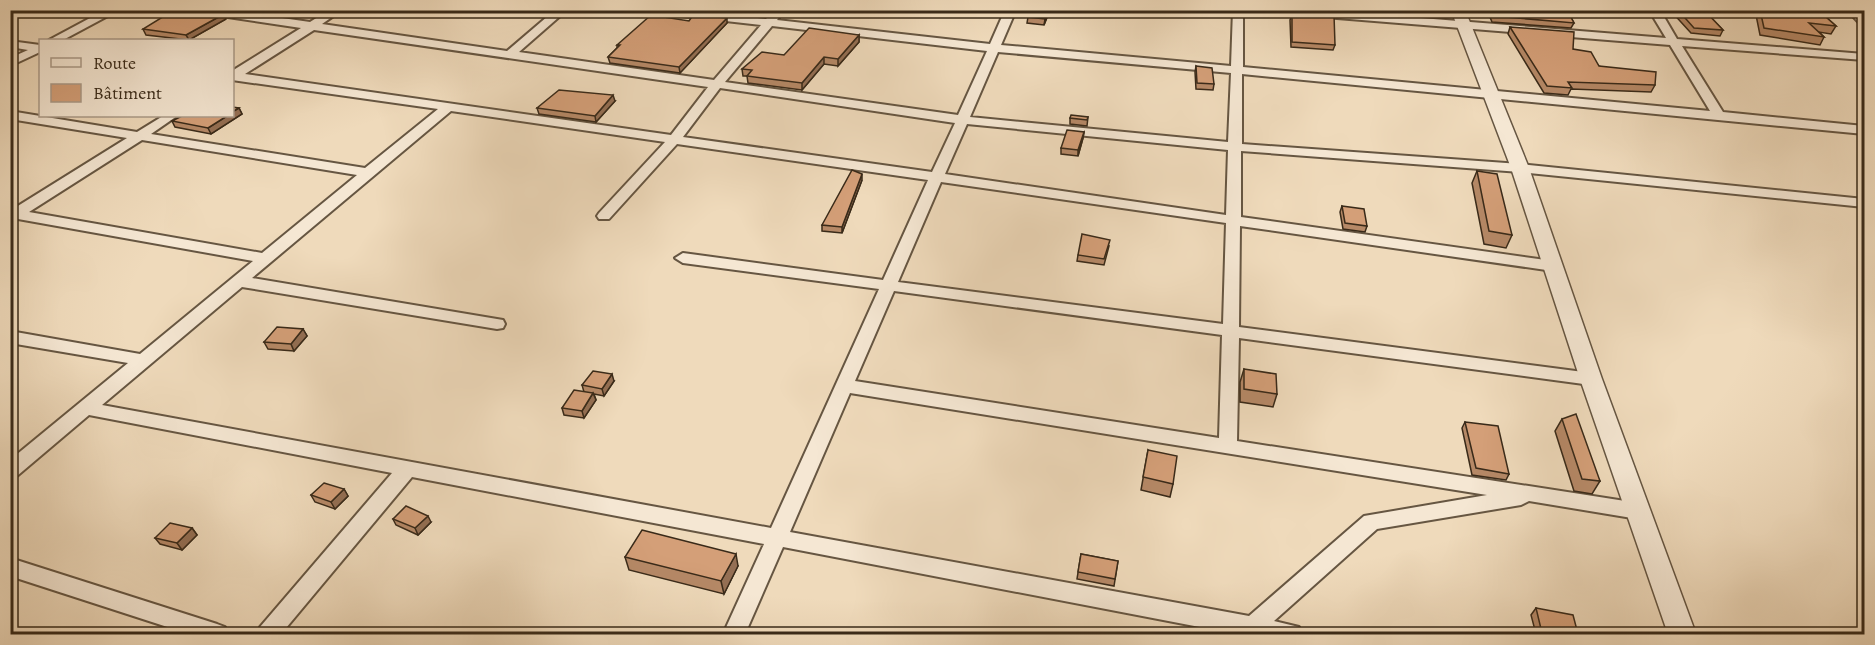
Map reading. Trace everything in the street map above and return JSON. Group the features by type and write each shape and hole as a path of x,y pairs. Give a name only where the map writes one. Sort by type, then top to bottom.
{"street":[{"path":"57,39 114,10"},
{"path":"201,10 963,120 1235,147 1520,168 1864,203"},
{"path":"234,75 338,10"},
{"path":"509,55 562,10"},
{"path":"654,10 994,48 1489,92 1864,130"},
{"path":"604,216 674,140 716,84 780,10"},
{"path":"734,634 1011,10"},
{"path":"1228,446 1238,10"},
{"path":"1275,10 1461,18 1674,42 1864,57"},
{"path":"1654,10 1719,115"},
{"path":"1852,10 1864,22"},
{"path":"1461,18 1520,168 1591,379 1682,634"},
{"path":"10,44 39,48"},
{"path":"10,63 39,48"},
{"path":"234,76 1553,266"},
{"path":"10,471 448,107"},
{"path":"10,115 368,172"},
{"path":"12,214 169,117"},
{"path":"12,214 264,258"},
{"path":"683,258 1591,379"},
{"path":"237,281 497,324"},
{"path":"10,337 142,360"},
{"path":"845,386 1638,511"},
{"path":"84,408 408,468 1246,631 1290,634"},
{"path":"268,634 408,468"},
{"path":"1246,631 1371,522 1535,495"},
{"path":"10,567 217,634"}],"building":[{"path":"174,10 202,10 224,14 186,35 143,29"},
{"path":"1030,10 1048,10 1045,19 1028,17"},
{"path":"1492,10 1567,10 1574,23 1494,16"},
{"path":"1678,10 1704,10 1723,30 1694,28"},
{"path":"1760,10 1818,10 1836,26 1809,23 1824,37 1764,28"},
{"path":"1309,13 1334,15 1335,45 1292,42 1292,14 1309,16"},
{"path":"694,14 727,18 679,67 608,57 620,45 617,45 651,15 689,21"},
{"path":"1510,27 1574,32 1573,49 1591,52 1599,66 1656,72 1655,85 1568,82 1572,88 1547,86"},
{"path":"809,28 859,35 838,59 824,57 802,83 747,76 752,70 742,69 762,52 784,55"},
{"path":"1196,66 1212,68 1214,84 1197,83"},
{"path":"559,90 613,95 595,116 537,108"},
{"path":"1071,115 1088,117 1087,120 1070,118"},
{"path":"180,117 225,117 208,128 172,121"},
{"path":"1067,130 1084,132 1078,150 1061,148"},
{"path":"852,170 862,174 842,227 822,225"},
{"path":"1477,171 1497,174 1512,235 1489,231"},
{"path":"1342,206 1364,209 1367,226 1345,223"},
{"path":"1082,234 1110,240 1104,259 1078,255"},
{"path":"277,327 303,329 291,344 264,342"},
{"path":"1244,369 1276,374 1277,394 1244,389"},
{"path":"593,371 612,374 602,389 582,385"},
{"path":"574,390 593,393 582,411 562,408"},
{"path":"1576,414 1600,481 1582,479 1562,419"},
{"path":"1465,422 1498,426 1509,474 1476,468"},
{"path":"1148,450 1177,456 1173,484 1143,477"},
{"path":"324,483 344,489 331,502 311,495"},
{"path":"406,506 428,516 415,528 393,519"},
{"path":"170,523 192,528 177,543 155,538"},
{"path":"642,530 736,554 721,581 625,557"},
{"path":"1081,554 1118,561 1115,579 1078,572"},
{"path":"1536,608 1573,615 1578,634 1542,633"}]}
